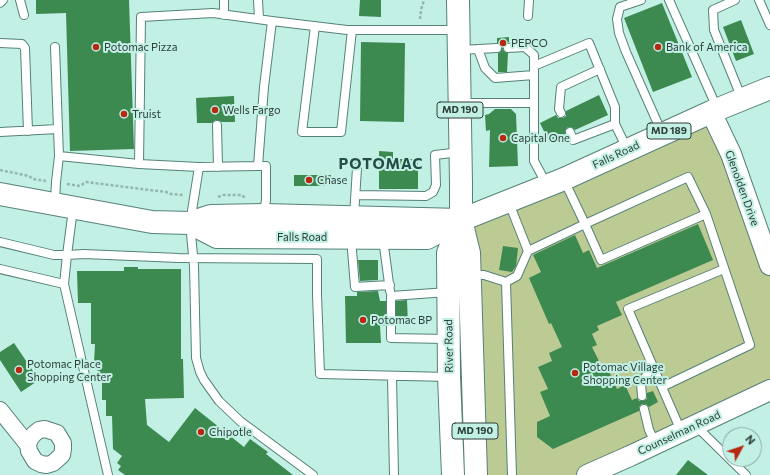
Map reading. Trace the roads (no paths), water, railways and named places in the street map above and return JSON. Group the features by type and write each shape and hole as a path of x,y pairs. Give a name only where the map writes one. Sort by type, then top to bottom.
{"main road":[{"name":"River Road","path":"458,0 465,43 460,103 461,220 469,252 476,475"},
{"name":"Falls Road","path":"190,223 217,237 427,238 461,220 556,183 714,110 770,88"},
{"name":"Falls Road","path":"0,194 152,222 190,223 211,216 265,207 354,216 461,220"},
{"name":"River Road","path":"453,475 448,253 461,220"}],"street":[{"name":"Glenolden Drive","path":"714,110 770,265"},
{"name":"Counselman Road","path":"587,475 770,390"},
{"path":"0,410 28,445"}],"lane":[{"path":"20,0 24,15"},
{"path":"224,0 224,15"},
{"path":"258,0 260,19"},
{"path":"528,16 529,0"},
{"path":"641,0 620,4 617,19 619,34 662,134"},
{"path":"669,0 714,110"},
{"path":"736,0 713,10 714,30 742,99"},
{"path":"759,0 770,25"},
{"path":"139,164 141,17 213,13 352,30 420,30 465,43 497,48"},
{"path":"258,166 264,87 272,21"},
{"path":"315,26 302,132 341,132 352,30"},
{"path":"0,43 22,44 25,48 28,131"},
{"path":"465,43 495,78 534,75"},
{"path":"534,66 589,44 615,107 615,124 628,149"},
{"path":"55,47 59,156 56,182 64,205 67,254 64,284 108,475"},
{"path":"508,48 525,47 534,55 534,160 556,183 585,224 602,260 706,214"},
{"path":"561,113 559,109 561,87 600,69"},
{"path":"460,103 534,103"},
{"path":"570,132 573,140 615,124"},
{"path":"217,125 218,167"},
{"path":"0,132 58,129"},
{"path":"356,195 426,196 433,192 436,184 435,155 461,152"},
{"path":"59,156 139,164 199,167 266,166 265,207"},
{"path":"199,167 190,223 193,257 196,358 200,372 219,401 240,421 313,475"},
{"path":"354,216 357,168"},
{"path":"470,275 484,275 506,282 517,276 528,251 688,178 706,214 750,345 662,387"},
{"path":"509,201 528,251"},
{"path":"351,238 355,287 390,285"},
{"path":"383,238 391,296 391,338 449,339"},
{"path":"0,242 54,255 84,254 317,259 320,374 450,377"},
{"path":"0,269 64,284"},
{"path":"724,269 628,309 662,387 688,429 746,475"},
{"path":"506,282 512,475"},
{"path":"391,296 448,292"},
{"path":"642,396 641,383 653,366"},
{"path":"392,376 394,475"},
{"path":"644,408 649,430 656,444"}],"place":[{"name":"PEPCO","path":"503,43"},
{"name":"Potomac Pizza","path":"96,47"},
{"name":"Bank of America","path":"658,47"},
{"name":"Wells Fargo","path":"215,110"},
{"name":"Truist","path":"124,114"},
{"name":"Capital One","path":"503,138"},
{"name":"Chase","path":"309,180"},
{"name":"Potomac BP","path":"363,320"},
{"name":"Potomac Place Shopping Center","path":"19,370"},
{"name":"Potomac Village Shopping Center","path":"575,373"},
{"name":"Chipotle","path":"201,432"}],"district":[{"name":"POTOMAC","path":"381,164"}]}
